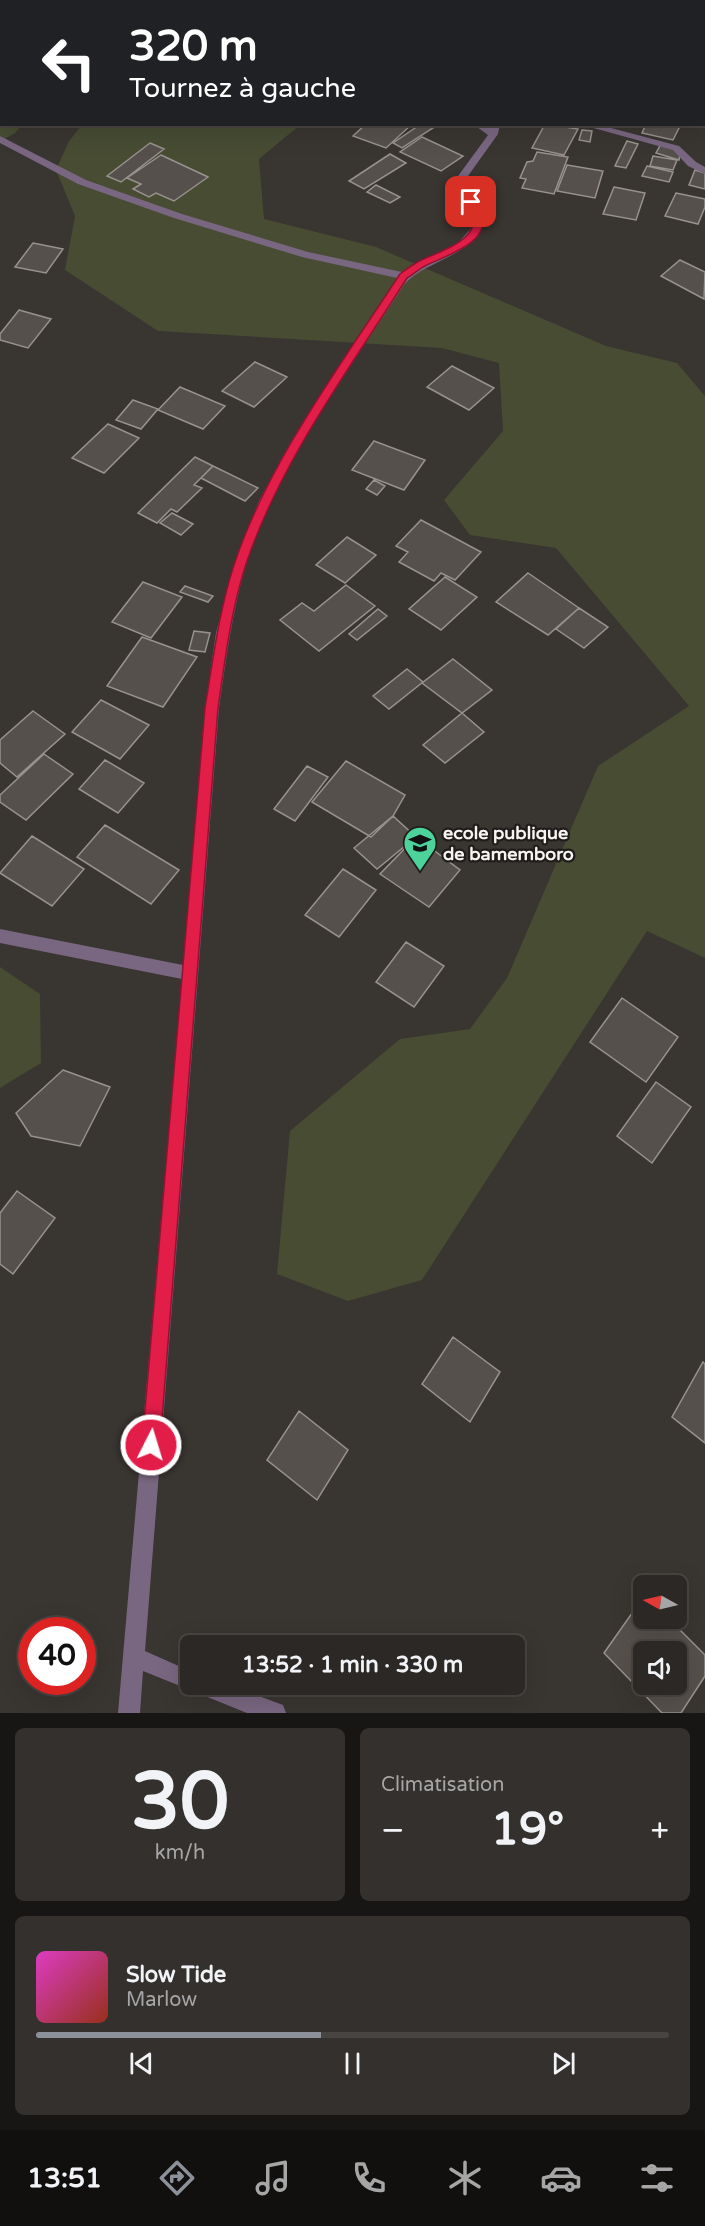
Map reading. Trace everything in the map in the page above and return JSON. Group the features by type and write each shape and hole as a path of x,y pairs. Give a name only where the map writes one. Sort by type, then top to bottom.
{"street":[{"path":"591,126 676,148 692,164 705,171"},
{"path":"129,1713 212,708 223,633 240,565 265,501 295,445 404,276 420,265 457,250 476,230 479,220 477,210 463,195 458,183 494,129"},
{"path":"0,139 82,182 178,216 306,255 404,276"},
{"path":"0,936 189,973"},
{"path":"134,1657 180,1677"},
{"path":"227,1695 275,1713"}],"green space":[{"path":"0,126 21,126 15,133 0,142"},
{"path":"81,126 299,126 259,159 264,219 376,247 606,346 677,363 705,396 705,958 647,931 422,1280 348,1301 277,1274 290,1131 400,1039 470,1029 507,978 598,766 689,706 556,548 470,535 444,500 503,431 499,363 442,348 158,331 65,270 75,216 56,170 69,141"},
{"path":"0,967 40,994 41,1063 0,1088"}],"building":[{"path":"364,126 410,126 386,148 353,136"},
{"path":"418,126 436,126 402,148 393,143"},
{"path":"544,126 578,129 564,155 532,148"},
{"path":"645,126 680,126 673,140 642,133"},
{"path":"582,130 592,131 590,142 579,140"},
{"path":"422,137 463,156 441,171 400,152"},
{"path":"627,141 638,144 626,168 615,166"},
{"path":"150,143 164,149 121,182 107,176"},
{"path":"661,144 675,148 680,155 679,160 656,153"},
{"path":"537,152 568,157 554,194 522,188 526,179 520,178 527,162 533,161"},
{"path":"390,154 406,163 364,189 349,181"},
{"path":"161,155 208,177 174,201 156,193 149,197 133,189 141,184 127,178"},
{"path":"653,156 677,160 673,170 650,166"},
{"path":"567,165 603,171 595,198 557,191"},
{"path":"647,166 673,172 669,182 642,176"},
{"path":"695,170 705,173 705,189 689,185"},
{"path":"376,185 400,197 390,203 367,192"},
{"path":"614,187 645,193 636,220 603,214"},
{"path":"676,193 705,199 705,207 698,224 665,216"},
{"path":"33,243 63,249 46,273 15,267"},
{"path":"680,260 705,272 704,299 661,276"},
{"path":"19,310 51,319 28,348 0,340 0,334"},
{"path":"255,362 287,377 254,407 222,391"},
{"path":"452,366 494,388 469,410 427,387"},
{"path":"180,387 225,406 203,429 158,410"},
{"path":"133,400 158,409 141,429 116,420"},
{"path":"108,424 139,438 104,473 72,458"},
{"path":"374,441 425,460 404,490 352,470"},
{"path":"195,457 213,466 194,485 202,488 177,512 171,509 157,523 138,513"},
{"path":"213,466 258,488 245,501 201,478"},
{"path":"374,480 385,486 377,495 366,489"},
{"path":"172,513 193,524 181,535 160,523"},
{"path":"421,520 481,552 455,580 441,573 434,581 399,562 408,552 396,546"},
{"path":"347,537 376,555 345,583 316,565"},
{"path":"528,573 579,608 548,635 496,602"},
{"path":"445,577 477,597 441,630 409,609"},
{"path":"143,582 182,597 151,638 112,622"},
{"path":"346,585 375,606 319,651 280,620 302,603 314,611"},
{"path":"185,586 213,596 208,602 180,592"},
{"path":"579,608 608,627 584,648 556,629"},
{"path":"378,609 387,616 357,640 349,634"},
{"path":"194,631 210,633 205,652 189,650"},
{"path":"142,637 197,657 163,707 107,686"},
{"path":"453,659 492,690 462,713 422,683"},
{"path":"407,669 423,682 389,709 373,696"},
{"path":"101,700 149,725 120,759 72,732"},
{"path":"33,711 65,734 17,777 0,763 0,740"},
{"path":"462,713 484,732 445,763 423,745"},
{"path":"44,754 73,774 26,820 0,802 0,795"},
{"path":"105,760 144,783 118,813 79,789"},
{"path":"346,761 405,795 393,816 371,837 312,802"},
{"path":"307,766 328,777 295,821 274,809"},
{"path":"393,816 416,837 377,869 354,848"},
{"path":"105,825 179,870 151,904 77,857"},
{"path":"32,836 84,869 52,906 0,873"},
{"name":"ecole publique de bamemboro","path":"416,837 460,870 429,907 380,874"},
{"path":"343,869 376,890 339,937 305,915"},
{"path":"406,942 444,966 414,1007 376,982"},
{"path":"622,998 678,1037 646,1082 590,1042"},
{"path":"63,1070 110,1087 80,1146 31,1136 16,1113"},
{"path":"656,1082 691,1107 652,1163 617,1136"},
{"path":"17,1191 55,1218 13,1274 0,1264 0,1213"},
{"path":"453,1337 500,1372 470,1422 422,1384"},
{"path":"703,1362 705,1364 705,1443 672,1417"},
{"path":"299,1411 348,1450 317,1500 267,1460"},
{"path":"633,1612 633,1629 679,1629 705,1655 705,1676 681,1713 662,1713 645,1695 687,1695 687,1641 633,1641 633,1683 604,1653"}],"place":[{"name":"ecole publique de bamemboro","path":"420,872"}],"route":[{"path":"151,1445 212,708 223,633 240,565 265,501 295,445 404,276 420,265 457,250 469,240 476,230 479,220 477,210 471,202"}]}
